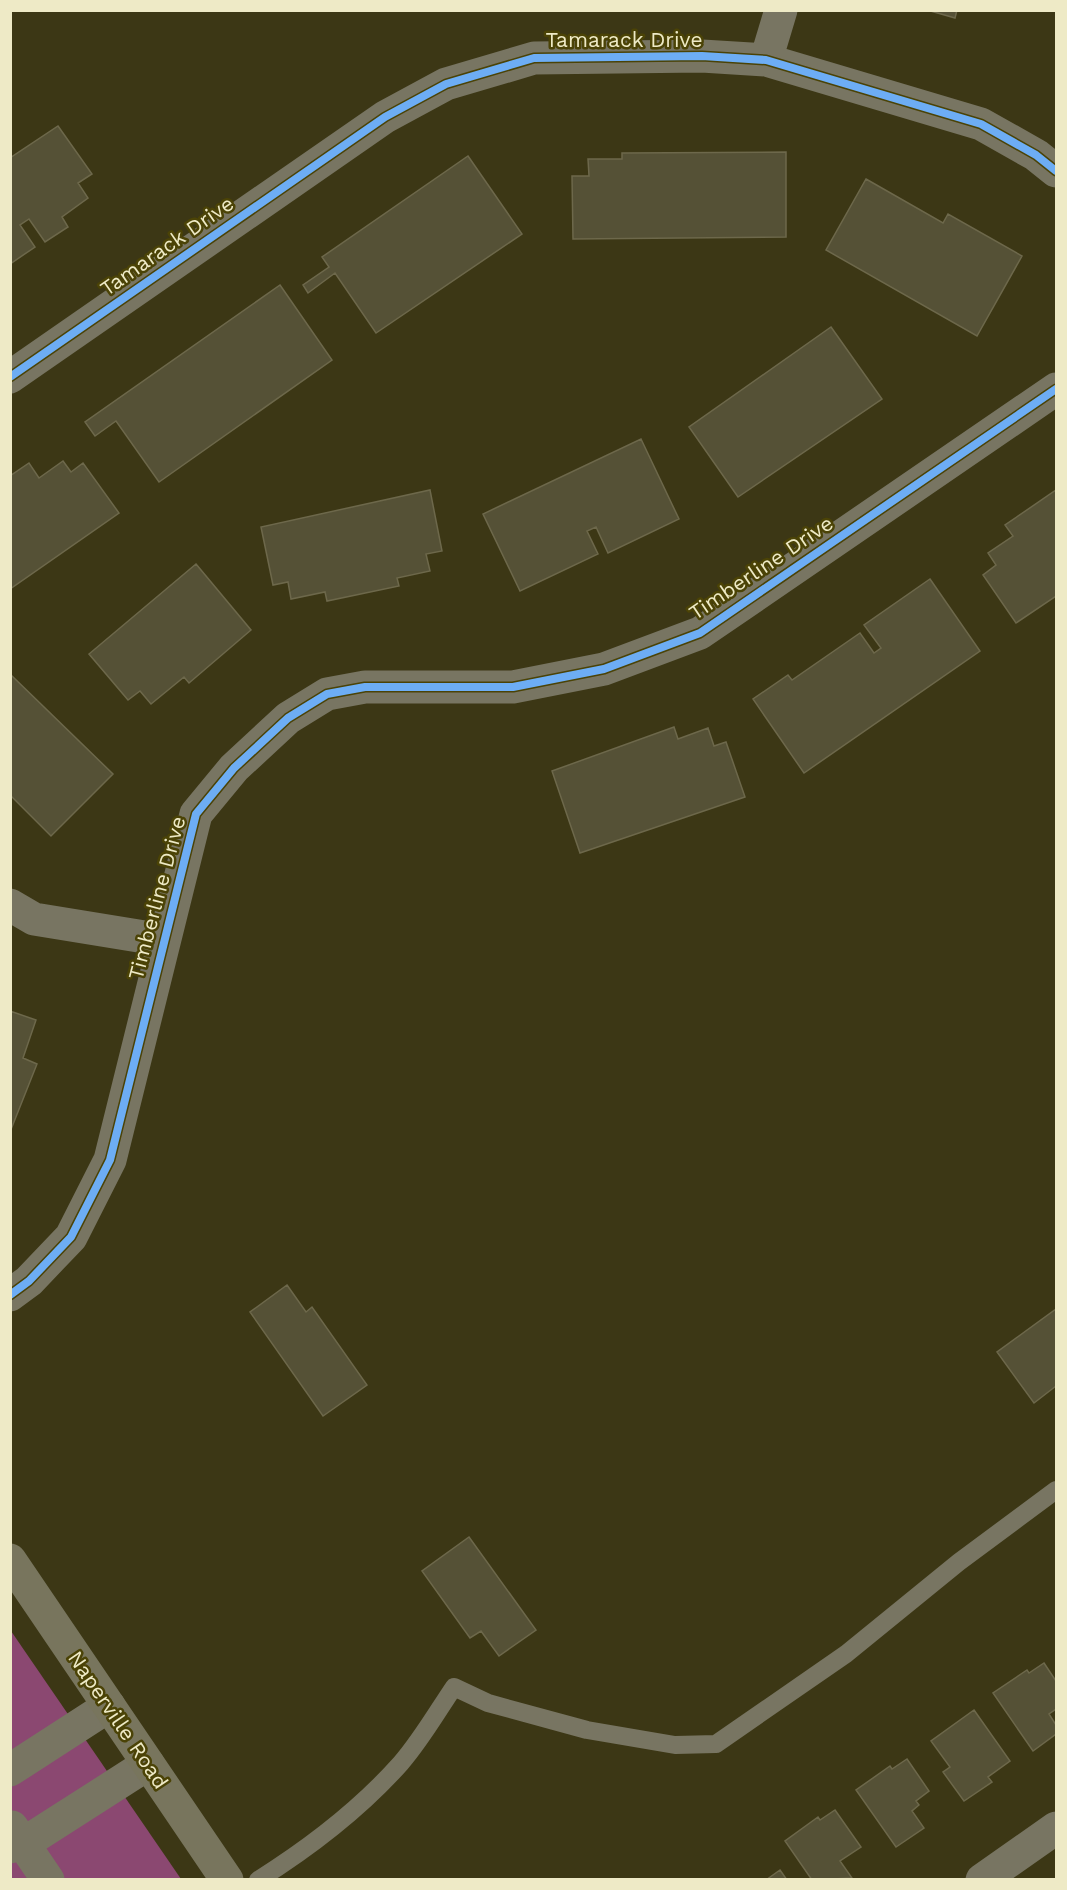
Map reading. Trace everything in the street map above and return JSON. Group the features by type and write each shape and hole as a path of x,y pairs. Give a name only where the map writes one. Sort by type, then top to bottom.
{"street":[{"path":"766,60 781,10"},
{"name":"Tamarack Drive","path":"10,377 385,117 446,84 534,58 702,56 766,60 981,124 1036,155 1056,171"},
{"name":"Timberline Drive","path":"10,1295 29,1281 71,1237 110,1160 196,814 234,768 288,718 327,694 365,687 513,687 604,669 700,633 1056,388"},
{"path":"10,905 34,919 163,940"},
{"name":"Naperville Road","path":"10,1560 227,1880"},
{"path":"10,1770 109,1706"},
{"path":"48,1880 15,1839 148,1764"},
{"path":"982,1880 1053,1839"}],"lane":[{"path":"258,1880 286,1862 344,1817 401,1762 454,1687 488,1703 587,1730 675,1745 716,1744 846,1654 959,1562 1056,1490"}],"shaded area":[{"path":"11,1631 181,1879 11,1879"}],"building":[{"path":"927,10 957,10 955,18"},
{"path":"58,126 92,174 78,183 88,198 62,217 68,227 45,242 29,219 20,225 35,247 10,264 10,158"},
{"path":"786,152 786,237 573,239 572,176 589,176 588,159 622,159 622,153"},
{"path":"468,156 522,234 376,333 335,273 308,293 303,285 329,267 322,257"},
{"path":"866,179 943,223 948,214 1022,256 977,336 826,250"},
{"path":"280,285 332,360 159,482 116,421 95,436 85,422"},
{"path":"831,327 882,399 738,497 689,427"},
{"path":"641,439 679,519 608,553 596,527 587,531 598,554 520,591 483,514"},
{"path":"63,461 71,472 83,463 119,513 10,589 10,476 29,463 39,478"},
{"path":"430,490 442,551 426,554 430,571 397,578 399,586 327,601 325,592 291,599 288,582 273,585 261,527"},
{"path":"1056,490 1056,596 1016,623 983,575 996,565 988,553 1013,536 1005,525"},
{"path":"196,564 251,630 189,683 184,677 151,704 140,691 128,700 89,654"},
{"path":"930,579 980,651 804,773 753,699 788,675 792,680 860,633 874,653 881,648 864,625"},
{"path":"10,674 113,774 51,836 10,795"},
{"path":"674,727 678,739 708,728 714,746 726,742 745,797 580,853 552,771"},
{"path":"10,1011 36,1020 23,1058 37,1064 10,1132"},
{"path":"287,1285 306,1312 312,1307 367,1385 323,1416 250,1312"},
{"path":"1056,1309 1056,1386 1034,1403 997,1352"},
{"path":"469,1537 536,1630 499,1656 481,1631 470,1638 422,1571"},
{"path":"1044,1663 1056,1681 1056,1709 1049,1714 1056,1725 1056,1734 1033,1751 993,1693 1027,1670 1029,1673"},
{"path":"974,1710 1010,1761 988,1777 992,1782 964,1801 943,1772 950,1767 931,1741"},
{"path":"907,1759 929,1791 916,1801 919,1805 912,1811 924,1828 896,1847 856,1790 890,1766 892,1769"},
{"path":"835,1810 861,1847 840,1861 852,1878 812,1880 785,1841 818,1817 820,1820"},
{"path":"780,1870 787,1880 766,1880"}],"cycle path":[{"path":"10,377 385,117 446,84 534,58 702,56 766,60 981,124 1036,155 1056,171"},
{"path":"10,1295 29,1281 71,1237 110,1160 196,814 234,768 288,718 327,694 365,687 513,687 604,669 700,633 1056,389"}]}
